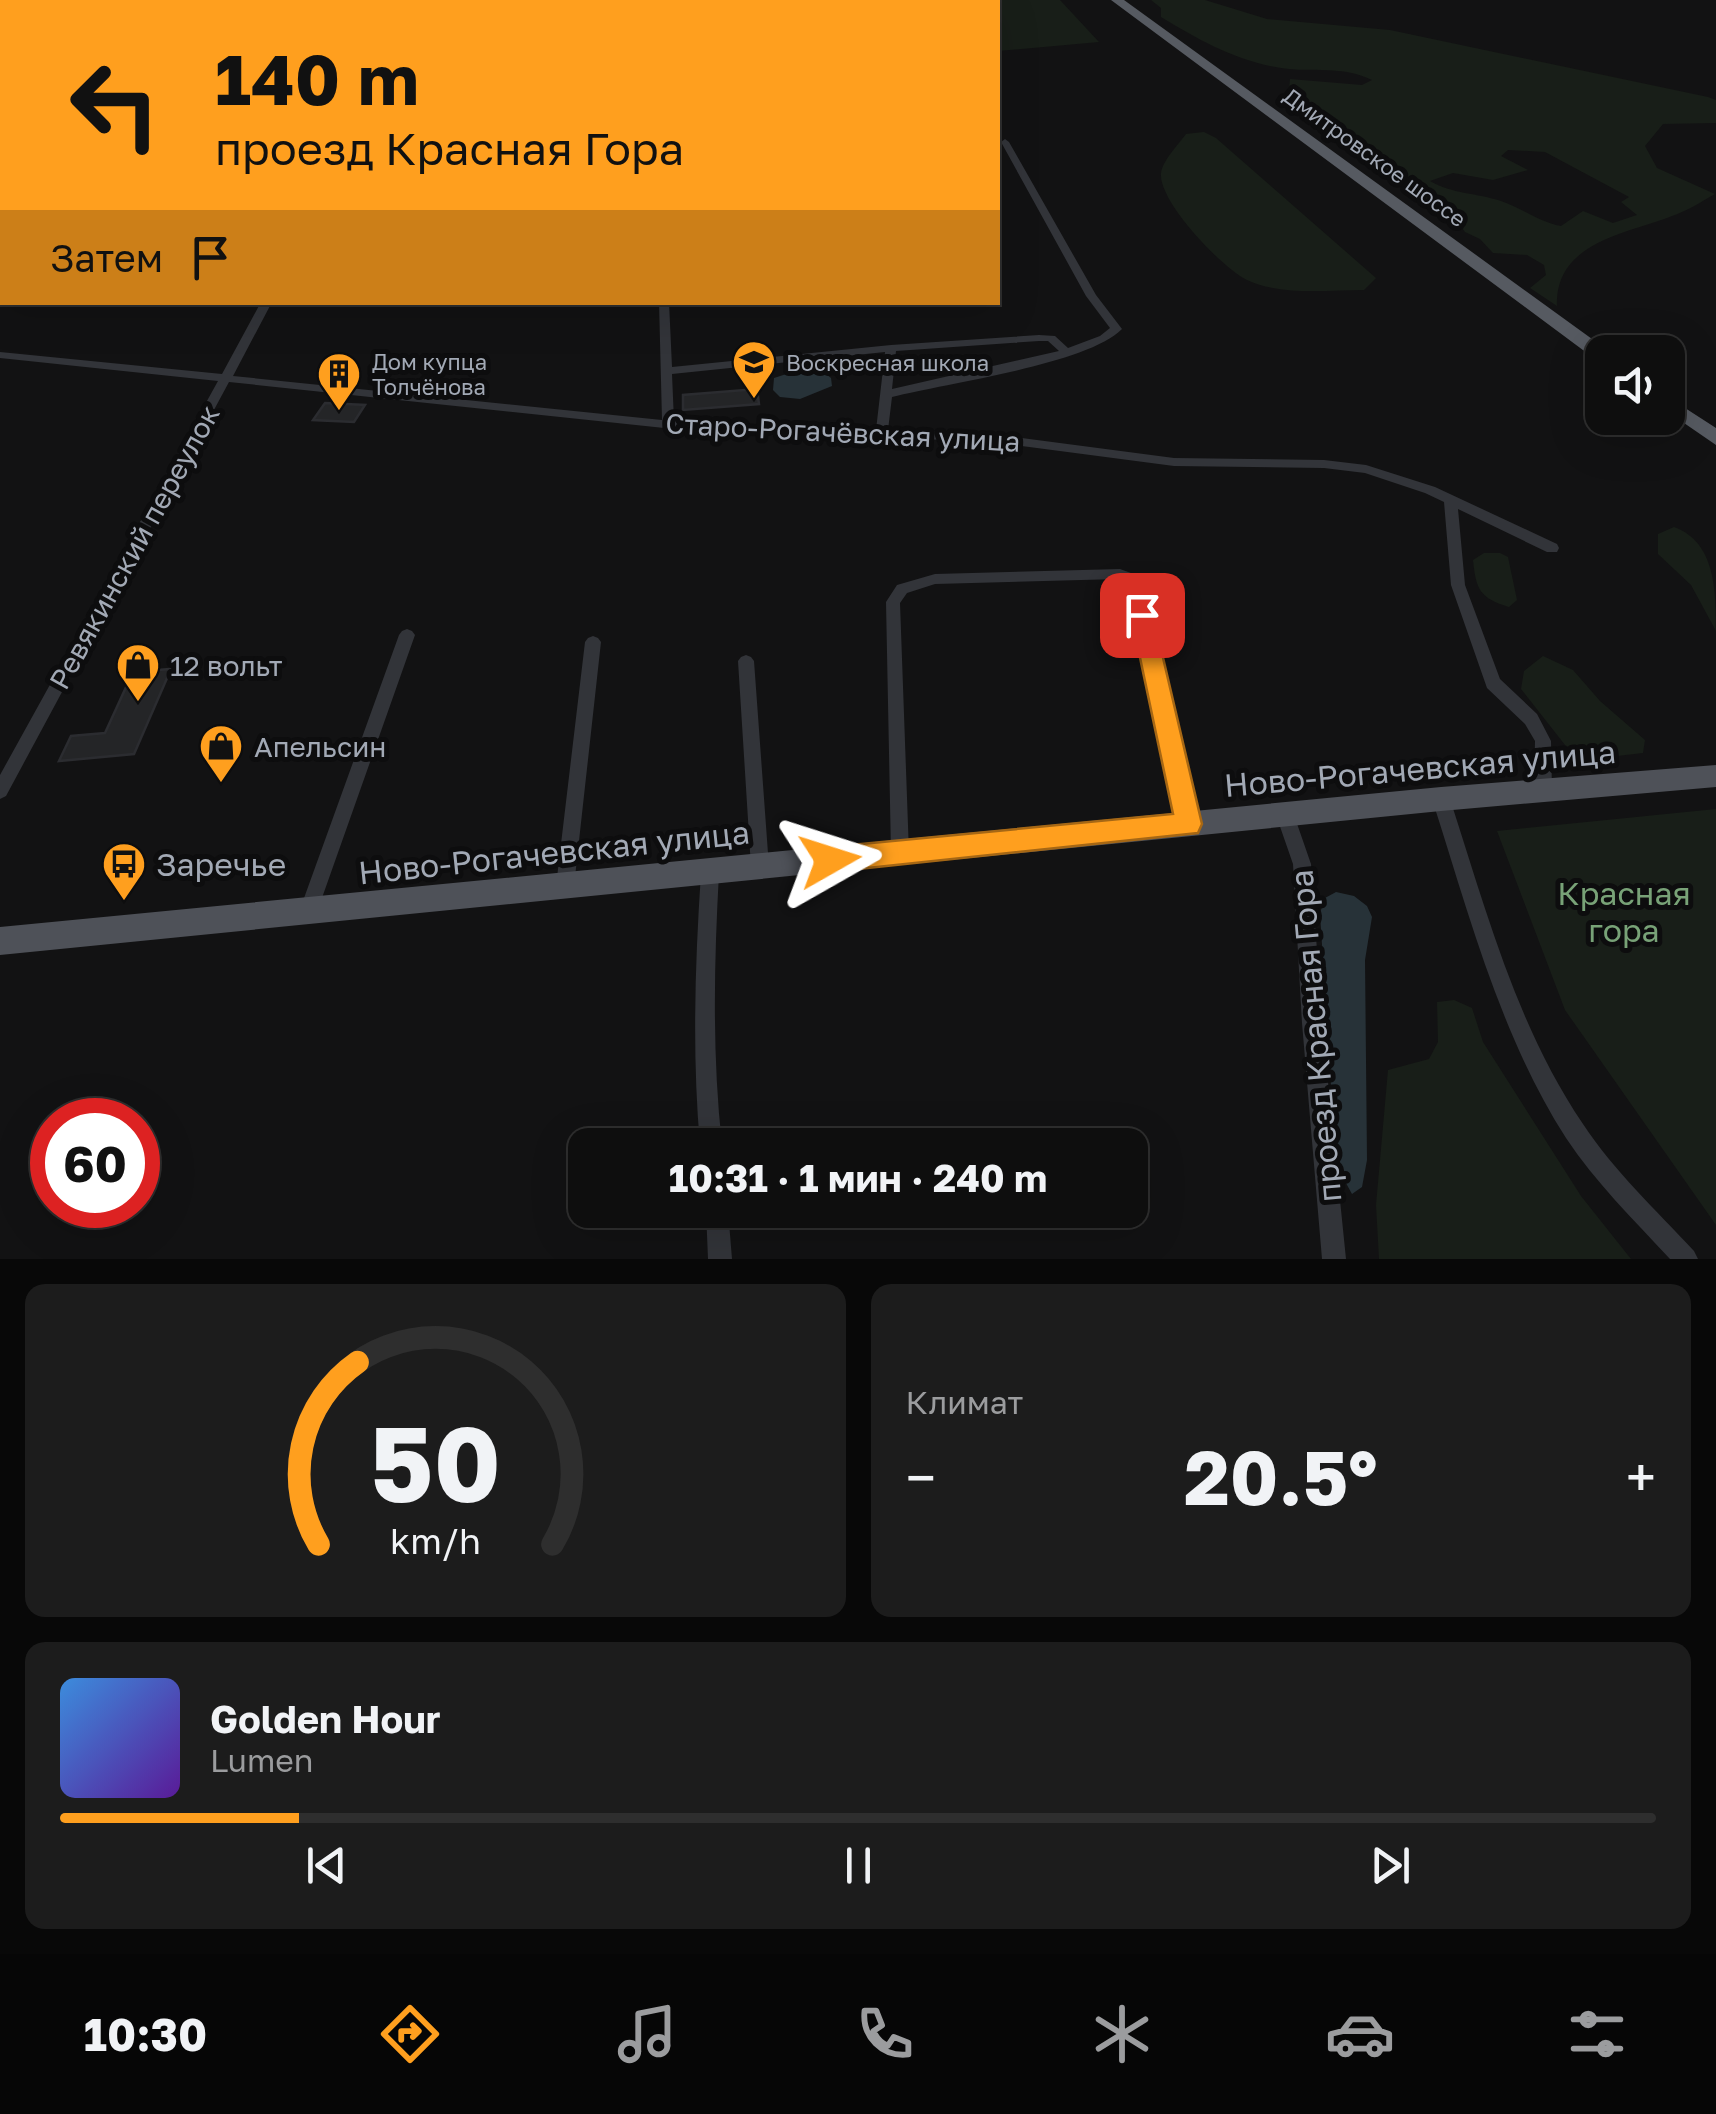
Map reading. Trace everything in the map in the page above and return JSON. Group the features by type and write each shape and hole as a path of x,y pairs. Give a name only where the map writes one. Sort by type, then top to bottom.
{"highway":[{"name":"Дмитровское шоссе","path":"1118,0 1585,343"},
{"path":"1685,415 1716,438"}],"main road":[{"name":"Ново-Рогачевская улица","path":"0,941 1285,814 1716,776"}],"street":[{"path":"887,394 942,379 1019,367 1064,350 1103,342 1116,329 1092,296 1005,142"},
{"name":"Ревякинский переулок","path":"0,790 265,305"},
{"path":"664,305 668,424"},
{"path":"666,371 1039,338 1059,342 1064,350"},
{"path":"881,437 892,348"},
{"name":"Старо-Рогачёвская улица","path":"0,355 668,424 881,437 1023,440 1174,462 1324,464 1366,469 1405,480 1552,548"},
{"path":"1451,501 1458,586 1492,683 1530,719 1542,741 1544,790"},
{"path":"900,853 894,602 902,589 935,579 1128,575 1134,580 1189,824"},
{"path":"308,912 407,635"},
{"path":"565,886 592,642"},
{"path":"746,660 760,867"},
{"path":"1440,800 1532,1055 1575,1131 1626,1195 1686,1259"},
{"name":"проезд Красная Гора","path":"1285,814 1302,864 1334,1259"},
{"path":"709,1128 703,1078 704,952 710,872"},
{"path":"718,1228 720,1259"}],"green space":[{"path":"1000,0 1060,0 1099,42 1000,51"},
{"path":"1151,0 1205,0 1267,19 1390,30 1708,97 1716,100 1716,123 1663,124 1645,146 1657,168 1715,194 1683,212 1615,236 1580,254 1559,284 1557,306 1530,288 1546,275 1544,265 1527,255 1493,253 1480,239 1465,232 1454,217 1429,207 1402,181 1369,167 1307,117 1310,106 1288,99 1290,79 1362,85 1372,80 1350,72 1281,68 1249,60 1175,26 1161,17 1161,8","holes":["1508,150 1545,152 1629,197 1621,202 1637,215 1613,223 1583,211 1561,226 1501,201 1430,181 1453,173 1493,180 1528,170 1501,156"]},
{"path":"1204,132 1216,138 1376,278 1364,290 1289,290 1247,280 1222,262 1180,216 1163,185 1161,173 1186,134"},
{"path":"1674,527 1688,534 1706,556 1714,585 1716,631 1691,585 1658,554 1658,534"},
{"path":"1484,553 1508,557 1517,600 1509,607 1486,596 1478,586 1473,560"},
{"path":"1543,656 1573,670 1600,701 1645,740 1643,753 1591,759 1565,745 1521,689 1524,671"},
{"name":"Красная гора","path":"1716,809 1716,1225 1565,1010 1497,831"},
{"path":"1454,1000 1472,1008 1483,1042 1581,1196 1631,1259 1379,1259 1376,1205 1388,1070 1429,1059 1438,1042 1437,1002"}],"shaded area":[{"path":"808,367 821,370 831,378 832,386 800,399 780,397 773,390 774,378"},
{"path":"1336,892 1354,896 1367,906 1372,917 1365,960 1367,1160 1362,1187 1352,1194 1336,1165 1320,913 1325,898"}],"building":[{"path":"757,389 759,404 683,410 683,395"},
{"name":"Дом купца Толчёнова","path":"325,403 365,405 354,422 313,420"},
{"name":"12 вольт","path":"171,669 134,754 59,761 71,736 105,733 133,672"}],"place":[{"name":"Воскресная школа","path":"754,400"},
{"name":"Дом купца Толчёнова","path":"339,412"},
{"name":"12 вольт","path":"138,703"},
{"name":"Апельсин","path":"221,784"},
{"name":"Заречье","path":"124,902"}],"route":[{"path":"830,860 1189,824 1142,615"}]}
